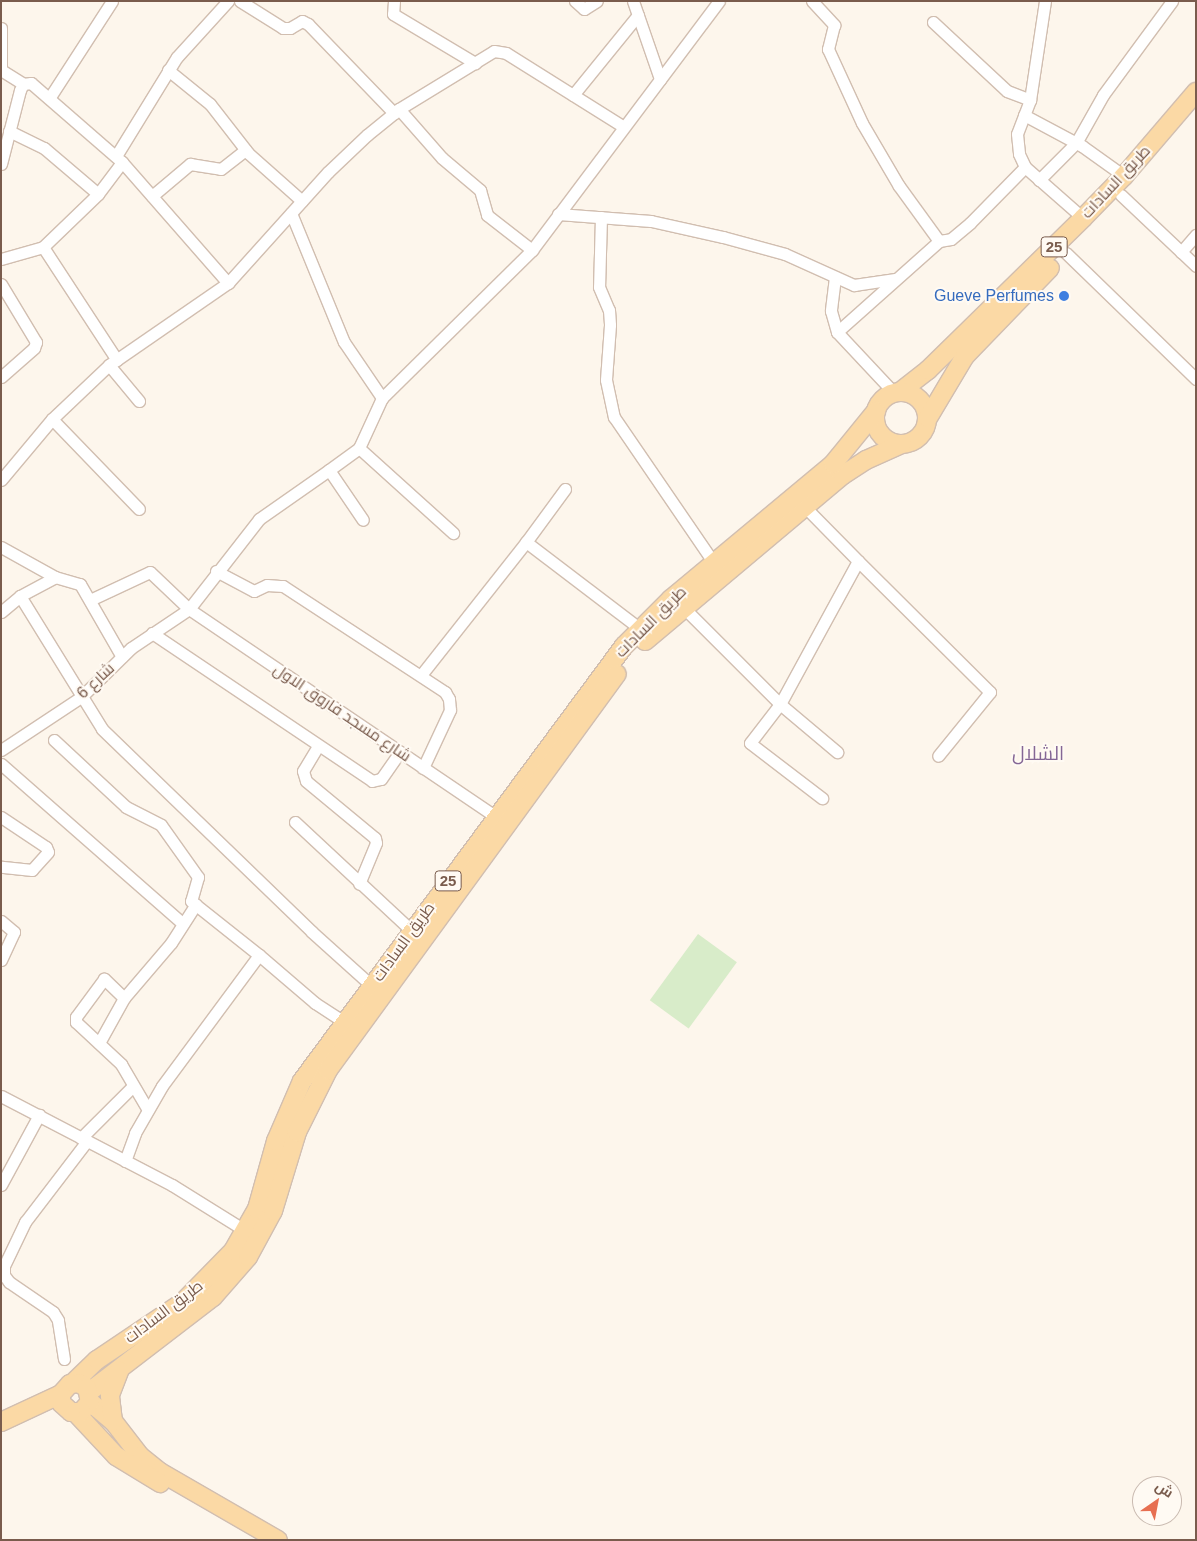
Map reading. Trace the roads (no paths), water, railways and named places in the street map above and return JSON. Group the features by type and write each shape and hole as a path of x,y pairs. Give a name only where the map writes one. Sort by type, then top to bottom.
{"main road":[{"name":"طريق السادات","path":"897,392 928,370 1084,218 1124,176 1196,92"},
{"name":"طريق السادات","path":"928,418 944,386 965,356 1066,253 1196,110"},
{"path":"897,392 920,399 928,418 920,436 902,444 889,441 879,431 876,412 882,400 897,392"},
{"name":"طريق السادات","path":"74,1382 98,1360 163,1316 201,1286 246,1231 261,1197 287,1110 306,1074 610,663 640,629 714,563 833,464 876,412"},
{"name":"طريق السادات","path":"90,1397 119,1371 213,1297 248,1258 273,1211 297,1132 328,1070 622,668 648,637 854,467 902,444"},
{"path":"113,1422 110,1396 119,1371"},
{"path":"3,1420 60,1394 66,1386 74,1382 84,1385 90,1397 140,1456 194,1494 278,1540"},
{"path":"60,1394 63,1407 76,1413 94,1436 127,1464 166,1485 194,1494"},
{"path":"76,1413 85,1410 90,1397"}],"street":[{"path":"50,97 112,1"},
{"path":"1,259 43,247 98,194 168,70 228,1"},
{"path":"240,1 283,28 290,28 302,21 308,24 442,158 480,190 487,215 532,250"},
{"path":"394,1 391,11 396,17 475,63"},
{"path":"574,1 584,10 596,1"},
{"path":"633,1 660,80"},
{"path":"189,609 216,571 259,519 359,448 382,398 532,250 720,1"},
{"path":"812,1 834,25 828,49 862,123 899,186 939,241"},
{"path":"1045,1 1030,100 1017,141 1025,167 1084,218"},
{"path":"1039,180 1076,143 1103,96 1172,1"},
{"path":"573,95 638,15"},
{"path":"933,22 1007,90 1030,100"},
{"path":"1,28 1,70 23,84 35,85 119,159 228,283"},
{"path":"1,480 52,419 113,362 228,283 328,172 397,111 494,51 501,51 624,127"},
{"path":"168,70 210,104 245,150 302,201"},
{"path":"1,164 8,130 23,84"},
{"path":"1024,115 1076,143 1124,176"},
{"path":"8,130 44,148 98,194"},
{"path":"152,196 190,164 221,169 245,150"},
{"path":"837,332 894,279 939,241 951,239 970,223 1025,167"},
{"path":"1120,195 1196,266"},
{"path":"291,213 344,342 382,398"},
{"path":"558,214 651,221 756,245 854,285 894,279"},
{"path":"601,217 599,287 609,310 610,325 606,380 614,417 714,563"},
{"path":"1181,252 1196,235"},
{"path":"43,247 139,401"},
{"path":"1066,253 1196,379"},
{"path":"835,277 831,311 837,332 897,392"},
{"path":"1,284 36,342 34,348 1,377"},
{"path":"52,419 139,509"},
{"path":"359,448 453,533"},
{"path":"329,470 363,520"},
{"path":"421,675 526,542 565,488"},
{"path":"805,507 990,692 938,756"},
{"path":"526,542 640,629"},
{"path":"1,547 55,577 80,584 122,657"},
{"path":"822,798 750,743 780,704 858,560"},
{"path":"216,571 254,591 267,584 283,586 421,675 444,692 451,704 423,768"},
{"name":"شارع مسجد فاروق الاول","path":"90,600 148,572 189,609 495,816"},
{"path":"1,612 20,596 55,577"},
{"path":"20,596 102,729 312,932 372,986"},
{"path":"683,607 780,704 837,752"},
{"name":"شارع 6","path":"1,750 81,697 122,657 189,609"},
{"path":"152,634 372,781 381,779 400,752"},
{"path":"54,740 126,807 161,825 198,877 199,884 190,899 315,1003 344,1022"},
{"path":"318,746 303,771 306,781 375,838 376,844 359,884"},
{"path":"1,764 183,924"},
{"path":"1,817 46,847 48,852 32,870 2,868"},
{"path":"295,822 359,884 412,931"},
{"path":"99,1043 124,998 183,924 196,904"},
{"path":"1,921 10,927 14,937 1,960"},
{"path":"124,1161 148,1110 259,955"},
{"path":"124,998 104,979 76,1017 78,1026 121,1064 132,1087 148,1110"},
{"path":"64,1359 58,1320 53,1312 9,1282 4,1275 4,1266 25,1222 84,1139 132,1087"},
{"path":"1,1096 219,1212 246,1231"},
{"path":"1,1185 39,1115"}],"place":[{"name":"Gueve Perfumes","path":"1064,296"}],"district":[{"name":"الشلال","path":"1038,754"}]}
